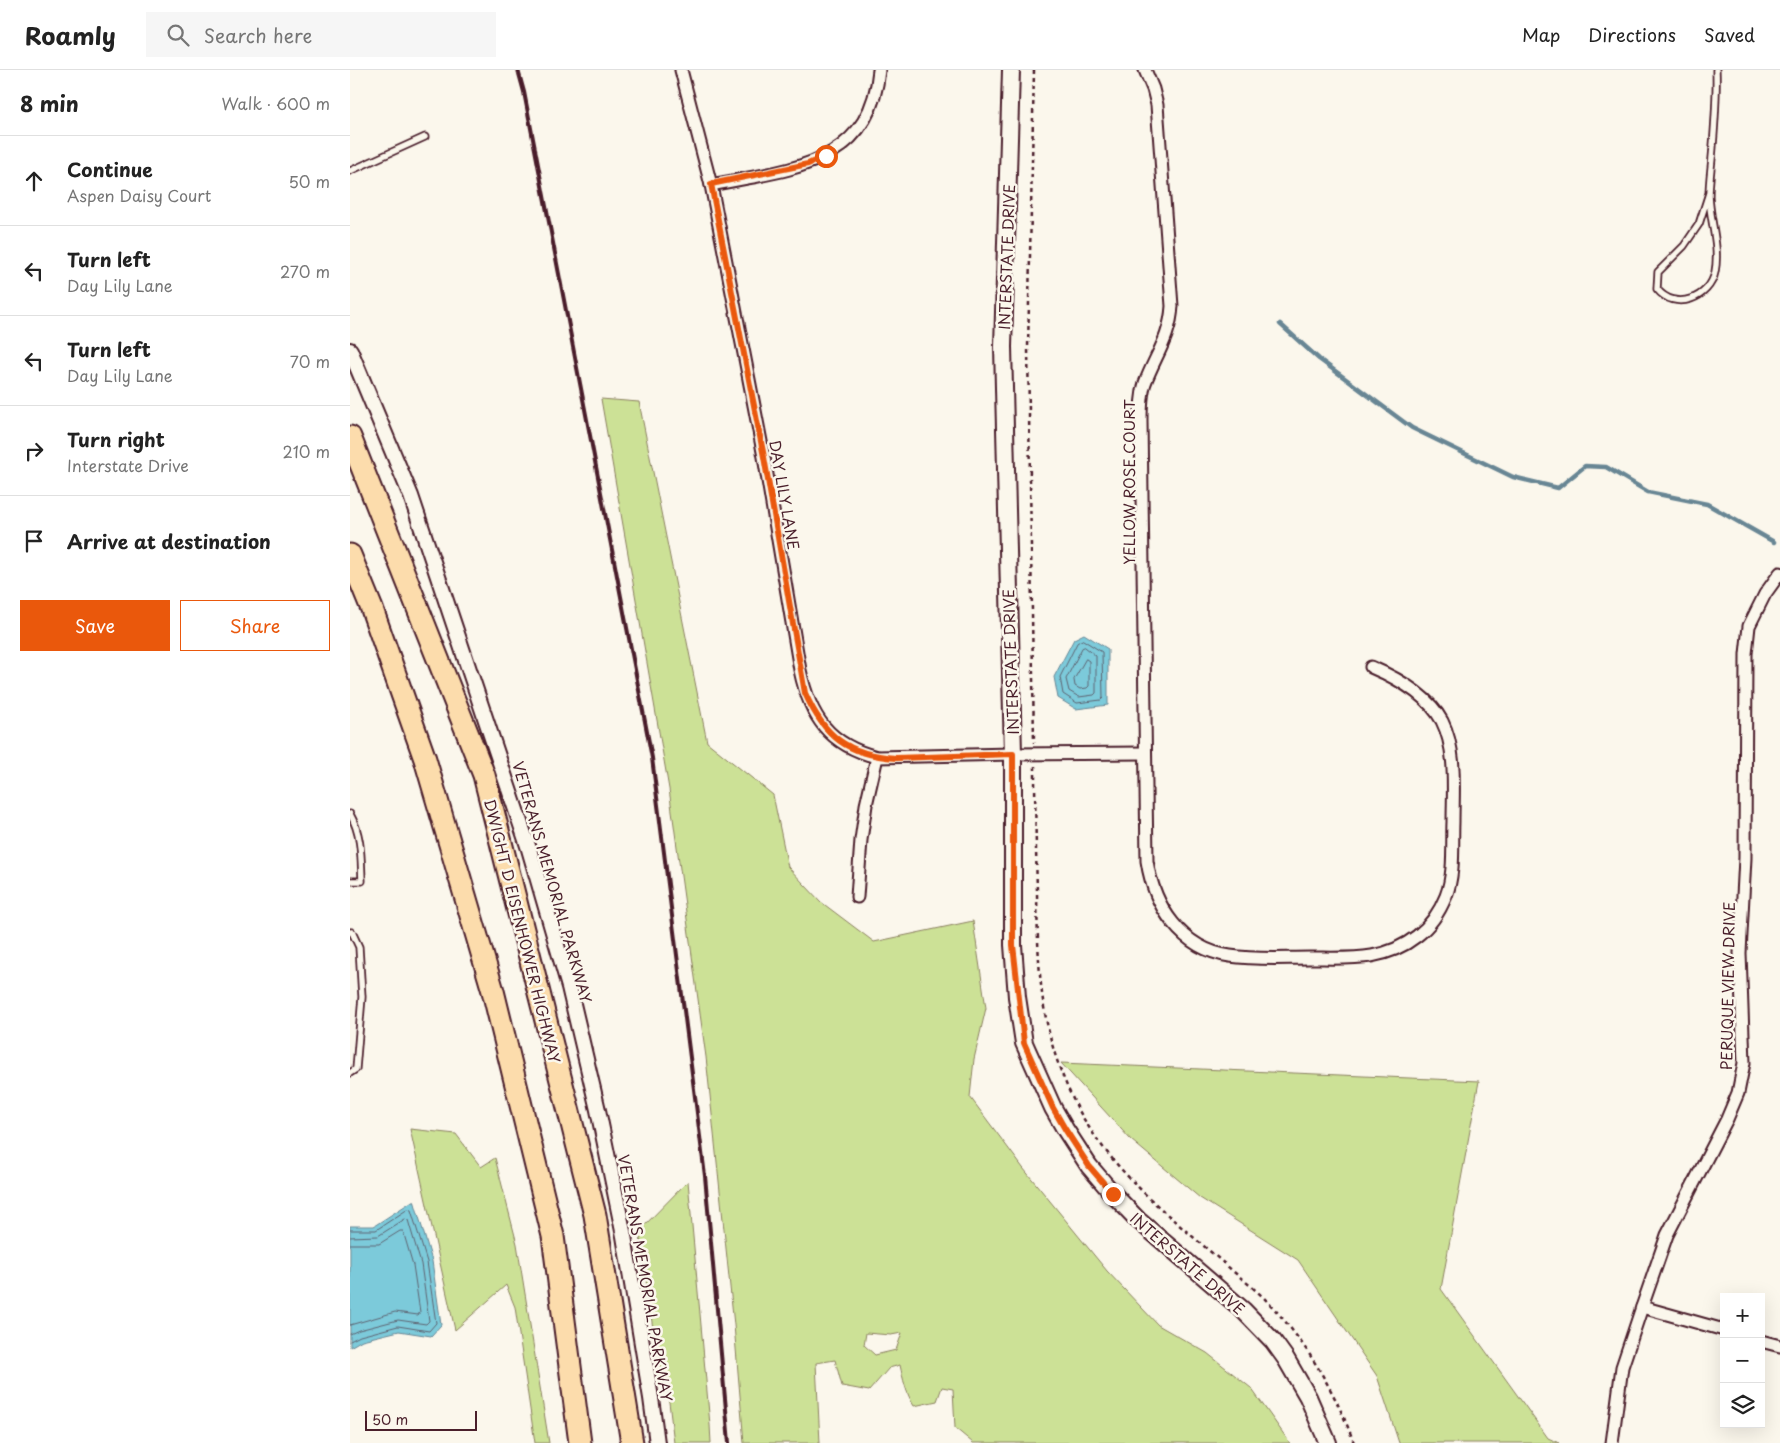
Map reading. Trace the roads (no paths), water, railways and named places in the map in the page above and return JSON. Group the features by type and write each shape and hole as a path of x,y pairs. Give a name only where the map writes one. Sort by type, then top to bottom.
{"highway":[{"name":"DWIGHT D EISENHOWER HIGHWAY","path":"350,437 484,776 594,1215 632,1443"},
{"path":"350,555 372,609 426,759 493,991 553,1236 580,1443"}],"main road":[{"name":"INTERSTATE DRIVE","path":"1011,70 1003,347 1013,754 1013,945 1017,997 1024,1043 1053,1108 1077,1148 1113,1194 1138,1220 1242,1310 1273,1341 1305,1391 1328,1443"}],"street":[{"name":"DAY LILY LANE","path":"681,70 711,184 764,457 805,693 814,713 827,731 844,744 860,752 877,757 1145,754"},
{"path":"711,184 808,164 826,156 853,135 864,120 873,102 878,84 879,70"},
{"name":"YELLOW ROSE COURT","path":"1145,70 1153,89 1156,105 1172,306 1172,320 1168,335 1145,384 1142,400 1147,861 1150,880 1164,911 1174,924 1198,945 1214,952 1246,958 1371,957 1388,953 1402,946 1418,935 1430,922 1446,896 1452,864 1452,756 1445,729 1434,709 1412,690 1371,667"},
{"name":"VETERANS MEMORIAL PARKWAY","path":"350,350 411,496 526,840 569,988 598,1110 624,1236 652,1398 657,1443"},
{"name":"PERUQUE VIEW DRIVE","path":"1612,1443 1622,1367 1642,1307 1667,1236 1727,1119 1738,1093 1744,1063 1740,953 1745,858 1746,654 1749,626 1765,594 1780,572"},
{"path":"856,897 866,805 877,757"},
{"path":"1642,1307 1720,1329"},
{"path":"1765,1341 1780,1346"}],"lane":[{"path":"1709,193 1700,224 1684,246 1658,272 1657,289 1663,297 1675,301 1688,300 1701,295 1710,286 1715,272 1716,248 1710,217 1709,193 1714,132 1716,70"},
{"path":"350,172 425,137"},
{"path":"350,814 361,846 362,881 350,881"},
{"path":"350,932 352,932 359,947 362,997 356,1069 350,1073"}],"water":[{"path":"1084,634 1108,649 1108,705 1076,709 1058,698 1054,677 1074,639"},
{"path":"414,1200 432,1261 441,1325 431,1336 399,1331 362,1340 350,1347 350,1226 374,1226"}],"waterway":[{"path":"1280,324 1319,359 1412,428 1513,477 1558,488 1585,466 1606,467 1648,492 1707,504 1774,542"}],"railway":[{"path":"518,70 524,92 652,758 705,1176 729,1443"}]}
